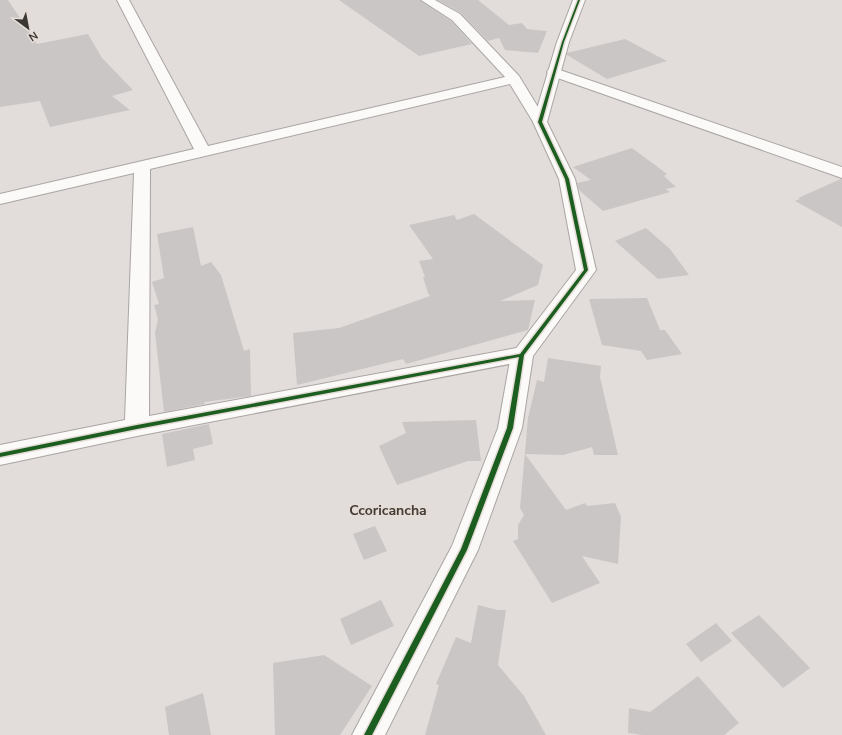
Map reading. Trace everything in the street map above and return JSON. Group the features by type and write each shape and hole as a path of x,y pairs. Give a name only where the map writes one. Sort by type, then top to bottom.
{"street":[{"path":"123,0 204,152"},
{"path":"368,735 464,550 510,428 522,355 586,270 567,179 540,122 514,79 456,18 427,0"},
{"path":"540,122 563,42 579,0"},
{"path":"554,72 842,173"},
{"path":"0,199 514,79"},
{"path":"137,427 142,166"},
{"path":"0,455 137,427 522,355"}],"building":[{"path":"0,0 8,0 37,44 88,34 102,58 133,90 112,96 130,110 50,127 40,101 0,107"},
{"path":"339,0 420,0 451,21 472,44 419,56"},
{"path":"438,0 478,0 509,25 522,23 527,29 547,31 538,53 505,50 499,38 488,41 461,13"},
{"path":"625,39 667,61 607,79 567,55 567,53"},
{"path":"632,148 667,174 664,176 676,187 666,189 670,192 603,211 579,190 577,183 591,180 573,167"},
{"path":"841,179 842,227 795,201 800,199 798,198"},
{"path":"474,214 543,265 538,285 500,301 535,300 528,330 406,364 403,359 297,385 293,333 339,328 430,296 419,261 433,259 409,225 454,215 457,220"},
{"path":"193,227 201,266 211,262 221,275 244,351 250,349 251,396 204,402 205,404 164,412 155,333 158,319 154,305 159,304 152,282 164,278 157,234"},
{"path":"646,228 670,249 689,275 658,279 615,241"},
{"path":"647,298 660,330 665,330 682,354 647,360 641,351 602,345 589,299"},
{"path":"548,358 601,366 600,377 618,455 594,455 592,447 563,455 525,454 566,510 585,503 587,506 615,503 621,517 618,564 582,556 600,583 552,603 513,541 518,539 518,525 524,515 520,508 528,418 537,380 544,382"},
{"path":"476,420 481,461 468,461 397,485 379,446 406,433 402,422"},
{"path":"209,424 213,444 193,449 195,460 167,467 162,434"},
{"path":"375,526 387,551 364,560 353,534"},
{"path":"381,600 394,626 351,645 340,619"},
{"path":"478,605 498,610 506,610 498,665 524,696 546,735 425,735 439,685 436,684 456,637 471,643"},
{"path":"759,615 810,668 783,688 731,633"},
{"path":"716,623 732,641 701,662 686,644"},
{"path":"324,655 372,686 340,735 275,735 273,663"},
{"path":"698,676 739,723 724,735 642,735 628,733 629,708 650,712"},
{"path":"203,693 211,735 169,735 165,707"}],"cycle path":[{"path":"368,735 464,550 510,428 522,355 586,270 567,179 540,122 563,42 579,0"},
{"path":"0,455 137,427 522,355"}],"district":[{"name":"Ccoricancha","path":"388,510"}]}
